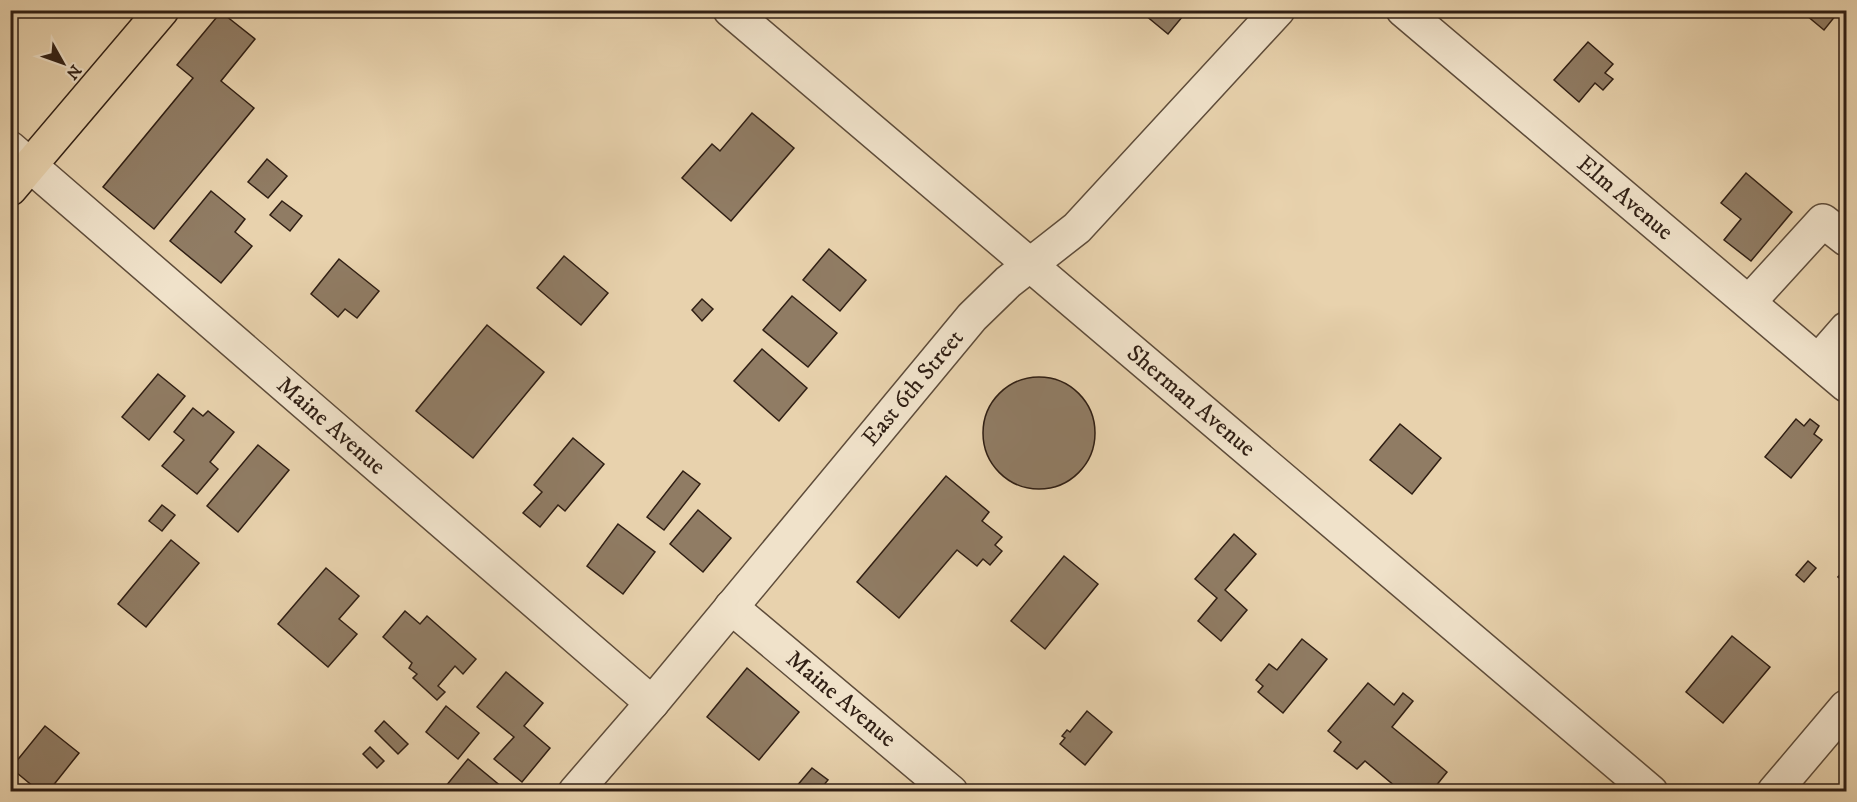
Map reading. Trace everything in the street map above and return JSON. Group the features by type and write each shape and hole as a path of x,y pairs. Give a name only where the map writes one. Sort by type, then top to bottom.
{"main road":[{"path":"17,168 162,10"}],"street":[{"name":"Sherman Avenue","path":"730,10 1651,792"},
{"name":"East 6th Street","path":"575,792 652,703 972,317 1008,282 1077,228 1278,10"},
{"name":"Elm Avenue","path":"1403,10 1846,385"},
{"name":"Maine Avenue","path":"17,168 652,703"},
{"path":"1749,302 1823,221 1846,239"},
{"path":"1818,361 1846,329"},
{"name":"Maine Avenue","path":"731,607 951,792"},
{"path":"1774,792 1846,707"}],"building":[{"path":"1139,10 1188,10 1168,34"},
{"path":"1800,10 1846,10 1846,19 1844,22 1836,15 1824,30"},
{"path":"221,12 255,39 221,81 254,108 154,229 103,187 193,78 177,65"},
{"path":"1588,42 1613,64 1605,73 1613,79 1603,90 1595,83 1579,102 1554,80"},
{"path":"752,113 794,148 731,221 682,178 712,144 720,151"},
{"path":"267,159 287,176 268,198 248,182"},
{"path":"1746,173 1792,212 1751,261 1724,240 1741,219 1721,203"},
{"path":"211,191 245,219 235,232 252,246 221,283 170,241"},
{"path":"282,201 302,216 290,231 270,215"},
{"path":"829,249 866,280 840,311 803,280"},
{"path":"564,256 608,293 581,325 537,288"},
{"path":"339,259 379,291 357,318 345,309 338,317 311,294"},
{"path":"792,296 837,333 808,367 763,330"},
{"path":"702,299 713,309 702,321 692,310"},
{"path":"487,325 544,372 473,458 416,411"},
{"path":"762,349 807,388 779,421 734,381"},
{"path":"158,374 185,396 149,440 122,417"},
{"path":"1039,377 1060,381 1079,393 1091,412 1095,433 1091,454 1079,473 1060,485 1039,489 1018,485 999,473 987,454 983,433 987,412 999,393 1018,381"},
{"path":"193,408 203,416 208,411 234,432 210,462 218,469 197,494 162,466 184,440 174,432"},
{"path":"1796,419 1804,426 1810,419 1819,426 1814,434 1822,440 1791,478 1765,457"},
{"path":"1400,424 1441,458 1412,494 1370,460"},
{"path":"573,438 604,464 565,511 558,505 540,527 523,513 542,492 534,485"},
{"path":"258,445 289,470 238,532 207,506"},
{"path":"683,471 700,484 664,530 647,517"},
{"path":"946,476 989,512 982,521 1002,537 995,545 1002,551 990,565 983,559 977,566 957,550 899,618 857,582"},
{"path":"162,505 175,515 162,531 149,521"},
{"path":"698,510 731,538 703,572 670,544"},
{"path":"618,524 655,552 623,594 587,566"},
{"path":"1234,534 1256,554 1225,590 1247,610 1221,641 1198,621 1217,598 1195,579"},
{"path":"171,540 199,563 146,627 118,604"},
{"path":"1064,556 1098,584 1045,649 1011,621"},
{"path":"1808,561 1816,568 1804,582 1796,575"},
{"path":"326,568 359,596 339,619 357,634 328,667 278,624"},
{"path":"1846,568 1846,584 1838,577"},
{"path":"405,611 420,624 427,616 476,659 463,674 455,666 438,686 445,692 437,700 413,678 417,674 409,668 412,663 383,637"},
{"path":"1732,636 1770,667 1723,723 1686,692"},
{"path":"1302,639 1327,659 1283,713 1258,692 1263,686 1256,680 1269,664 1277,670"},
{"path":"747,668 799,712 759,760 707,717"},
{"path":"506,672 543,703 524,726 550,748 522,782 494,759 514,737 477,707"},
{"path":"1368,683 1394,705 1403,693 1413,701 1392,727 1447,772 1431,792 1402,792 1365,761 1357,769 1334,751 1341,742 1328,731"},
{"path":"446,706 479,733 458,759 426,732"},
{"path":"1087,711 1112,732 1085,765 1060,744 1065,738 1062,736 1067,730 1070,732"},
{"path":"384,721 408,744 398,754 375,731"},
{"path":"45,726 79,753 48,792 40,792 11,768"},
{"path":"370,747 384,761 377,768 363,754"},
{"path":"468,759 508,792 441,792"},
{"path":"812,768 828,780 818,792 802,792 796,787"}]}
